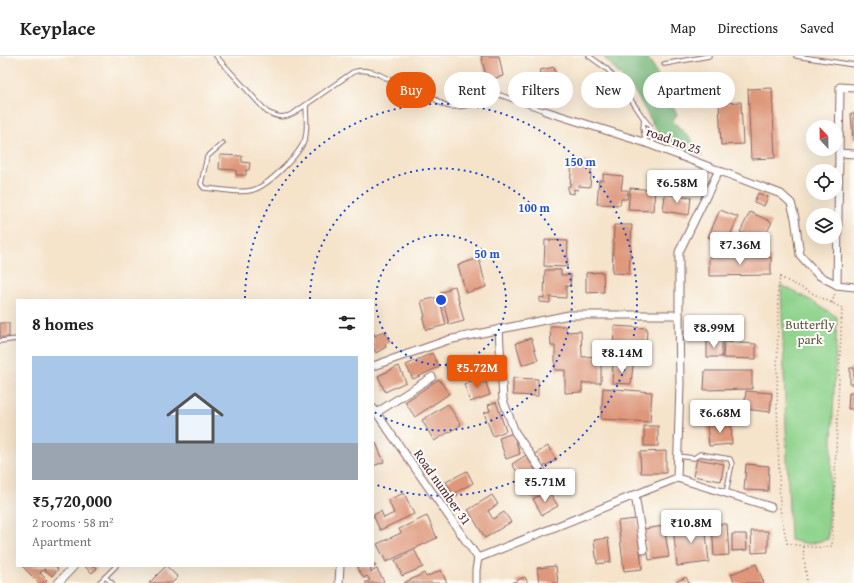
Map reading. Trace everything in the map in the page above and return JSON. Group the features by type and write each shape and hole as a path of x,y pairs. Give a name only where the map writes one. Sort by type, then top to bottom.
{"street":[{"path":"840,120 840,87 854,88"},
{"name":"road no 25","path":"545,111 650,144 781,194 791,203 795,218 800,255 818,275 836,287 854,287"},
{"path":"842,153 854,154"},
{"path":"836,287 839,156"},
{"path":"677,478 680,384 679,252 719,170"},
{"path":"374,366 448,340 499,328 569,315 679,315"},
{"path":"499,328 503,400 515,432 550,482"},
{"path":"374,411 432,377"},
{"name":"Road number 31","path":"374,411 478,558"},
{"path":"476,583 478,558 677,478 771,507"},
{"path":"635,495 644,550"},
{"path":"58,583 73,567"},
{"path":"339,583 340,567"}],"lane":[{"path":"216,56 267,112 277,117 287,117 353,72 359,70 384,76 403,86 426,92 432,98 451,107 474,104 500,94 545,111"},
{"path":"589,56 607,69 650,126 650,144"},
{"path":"664,64 709,56"},
{"path":"796,56 854,65"},
{"path":"821,59 825,56"},
{"path":"223,143 208,157 201,184 204,188 243,191 253,190 264,185 273,178 301,147 306,131 306,105"},
{"path":"644,119 643,128 650,144"},
{"path":"0,340 16,339"},
{"path":"678,456 694,458 700,454 730,459 732,464 726,493"},
{"path":"99,583 115,567"},
{"path":"105,577 112,583"}],"path":[{"path":"780,277 832,303 842,308 832,546 803,546 787,543 780,509 777,402 778,290 780,277"},
{"path":"832,303 836,287"},
{"path":"803,546 807,583"}],"green space":[{"path":"603,56 647,56 656,72 643,72 643,106 635,92 635,72 617,72"},
{"path":"644,108 674,108 677,114 673,121 690,138 703,156 679,148 658,133"},
{"name":"Butterfly park","path":"781,285 812,301 837,317 828,539 809,544 790,540"}],"building":[{"path":"481,56 499,56 503,76 500,77 500,72 485,72"},
{"path":"554,67 555,72 540,72 540,70"},
{"path":"772,88 775,158 751,159 748,89"},
{"path":"735,102 741,102 743,144 721,145 719,108 735,108"},
{"path":"851,113 854,113 854,141 853,141"},
{"path":"220,155 242,156 242,162 250,163 249,170 246,170 246,175 236,175 236,170 219,169"},
{"path":"572,160 592,161 590,187 579,186 578,190 574,189 574,194 568,193"},
{"path":"603,174 623,176 621,190 628,190 627,199 621,199 620,205 597,204 599,180 603,180"},
{"path":"630,188 655,190 653,211 628,210"},
{"path":"758,193 768,197 764,206 754,202"},
{"path":"665,194 691,197 689,215 663,211"},
{"path":"720,210 738,217 726,245 708,237"},
{"path":"750,212 772,222 762,242 740,232"},
{"path":"614,225 632,225 629,274 612,273"},
{"path":"545,240 568,241 567,267 544,266"},
{"path":"709,257 771,257 771,275 709,276"},
{"path":"479,258 486,287 466,293 458,265"},
{"path":"545,270 561,270 561,275 571,275 570,286 566,286 566,298 550,297 550,303 540,302 540,297 544,298"},
{"path":"603,272 604,292 586,293 586,273"},
{"path":"455,286 464,321 449,325 441,292 449,290 448,288"},
{"path":"439,297 446,325 426,330 423,318 425,317 421,301"},
{"path":"0,323 9,323 9,337 0,337"},
{"path":"550,326 566,326 566,332 581,331 582,357 601,356 601,383 582,383 582,392 565,393 565,370 555,370 555,346 551,346"},
{"path":"614,326 647,328 646,351 613,350"},
{"path":"384,331 390,342 385,344 386,347 376,353 374,349 374,334 375,336"},
{"path":"531,338 538,360 522,365 516,343"},
{"path":"707,341 722,341 722,357 707,357"},
{"path":"724,342 756,344 756,359 723,358"},
{"path":"432,353 439,367 413,379 406,365"},
{"path":"464,358 468,370 450,377 445,364"},
{"path":"613,364 633,365 631,384 612,383"},
{"path":"399,366 406,382 385,392 378,376"},
{"path":"850,368 854,368 854,384 850,384"},
{"path":"705,371 752,371 752,389 704,390"},
{"path":"484,376 490,395 470,402 464,384"},
{"path":"513,378 538,379 538,396 513,395"},
{"path":"439,379 449,394 415,417 405,402"},
{"path":"603,388 652,392 650,422 601,419"},
{"path":"746,391 772,393 770,412 744,409"},
{"path":"849,393 854,393 854,409 848,409"},
{"path":"496,402 506,431 493,436 484,413 490,411 488,405"},
{"path":"448,404 461,425 434,441 422,420"},
{"path":"731,423 732,444 709,446 707,425"},
{"path":"644,426 658,426 658,446 644,446"},
{"path":"513,433 520,454 506,459 499,438"},
{"path":"376,443 384,462 374,466 374,444"},
{"path":"548,446 556,460 543,467 535,454"},
{"path":"666,451 666,473 641,473 640,452"},
{"path":"526,455 536,471 522,480 512,464"},
{"path":"697,459 724,464 721,481 693,476"},
{"path":"746,464 769,466 768,491 744,490"},
{"path":"467,471 473,483 453,494 446,482"},
{"path":"537,473 546,488 531,496 522,481"},
{"path":"548,490 558,506 542,515 533,499"},
{"path":"404,493 414,514 380,530 374,514 381,511 384,518 394,513 388,500"},
{"path":"492,495 498,504 488,511 493,519 504,512 511,522 485,538 468,510"},
{"path":"427,516 437,538 386,562 377,544 401,533 399,529"},
{"path":"637,519 642,569 624,571 618,521"},
{"path":"700,520 705,523 709,562 677,566 673,527 679,523 684,525 689,521 696,524"},
{"path":"712,524 727,524 729,555 714,556"},
{"path":"664,526 669,557 649,560 644,529"},
{"path":"751,531 768,531 768,552 752,553"},
{"path":"732,534 746,534 747,550 732,551"},
{"path":"608,538 611,562 597,564 594,540"},
{"path":"415,551 423,567 402,576 395,560"},
{"path":"374,563 376,566 370,570 371,572 377,569 384,581 380,583 365,583 370,580 367,576 364,578 357,568 374,567"},
{"path":"756,564 764,583 735,583 731,574"},
{"path":"556,566 558,583 539,583 537,568"},
{"path":"23,567 56,567 58,569 52,576 44,569 40,573 47,580 44,583 39,583"},
{"path":"85,567 96,567 97,568 92,573"},
{"path":"165,567 167,567 178,577 172,583 149,583"},
{"path":"441,570 447,583 404,583 424,573 426,577"},
{"path":"525,577 528,583 511,583"},
{"path":"686,577 689,583 674,583"}]}
